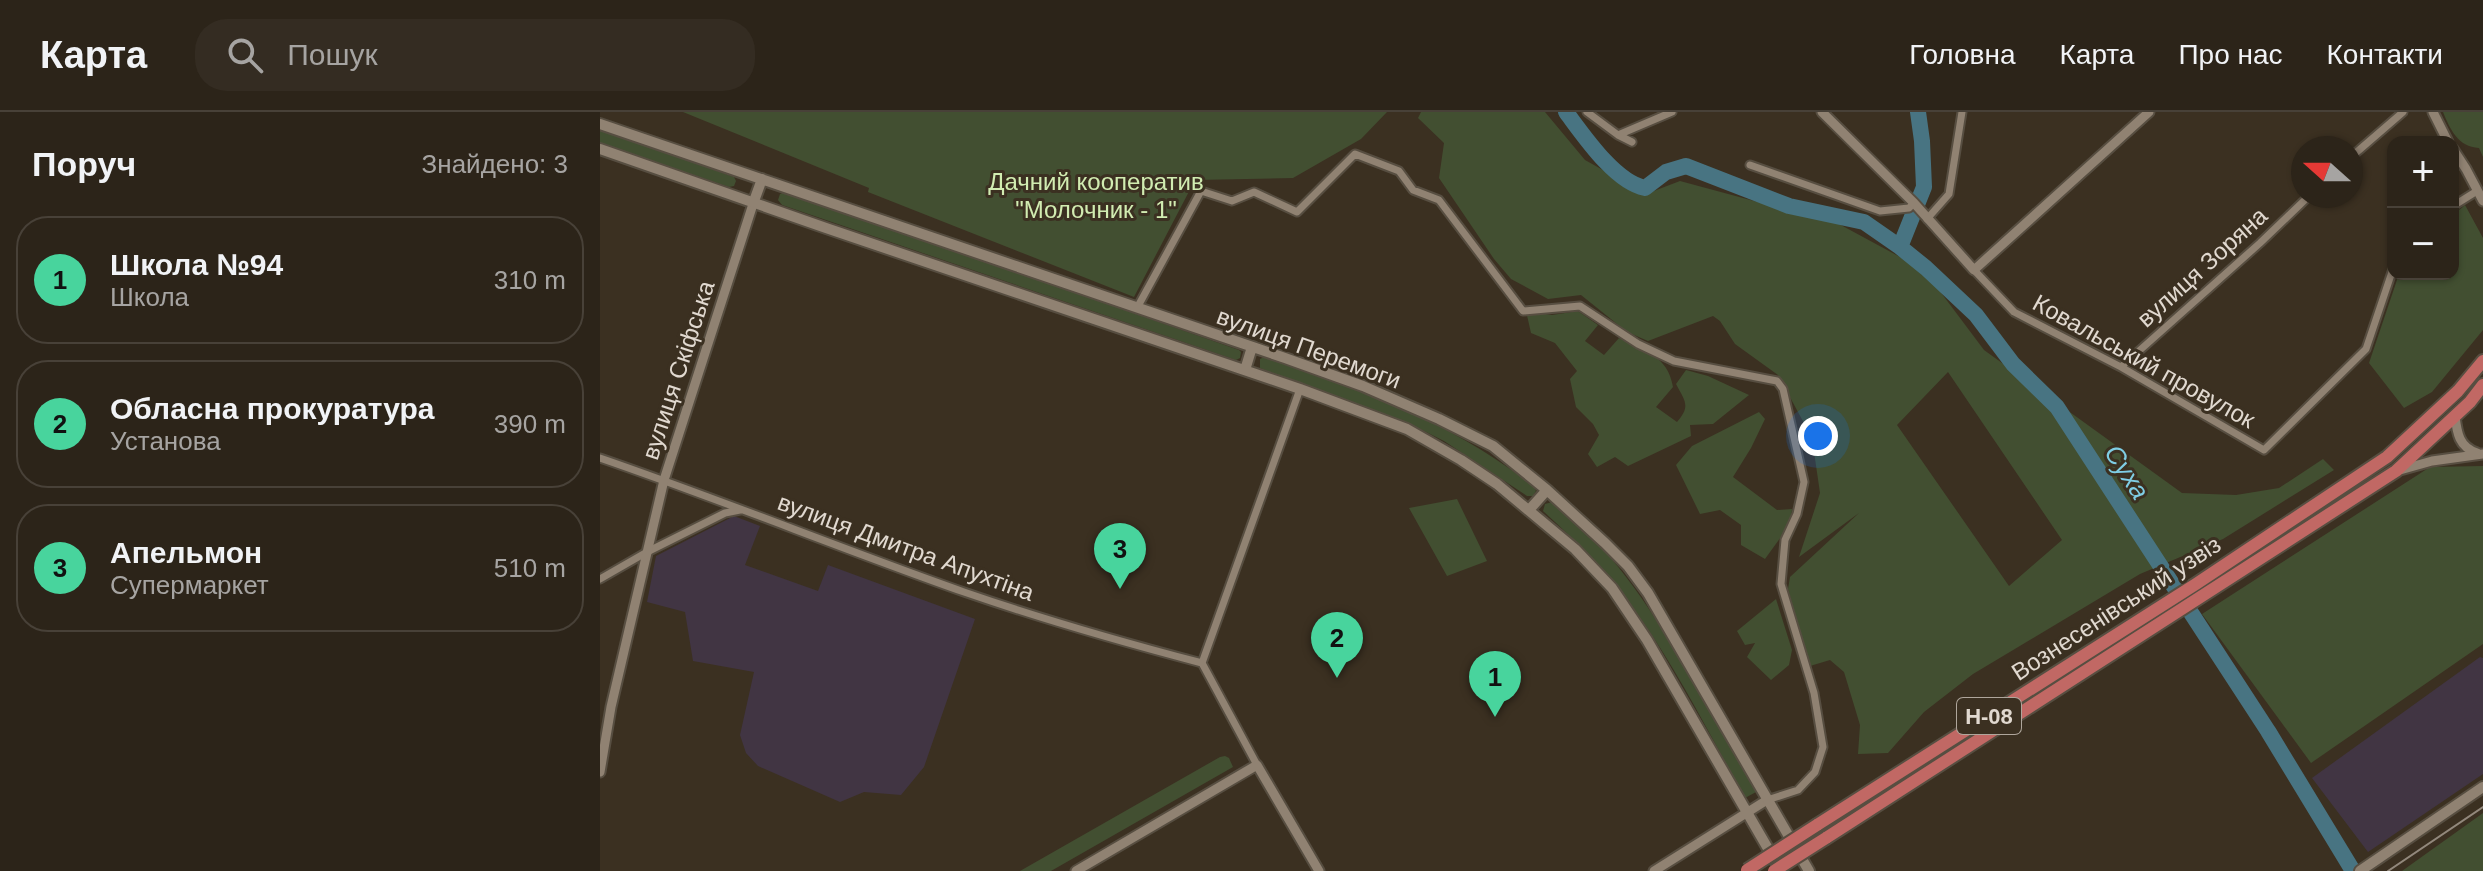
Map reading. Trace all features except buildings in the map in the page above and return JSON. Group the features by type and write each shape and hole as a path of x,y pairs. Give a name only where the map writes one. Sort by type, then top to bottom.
{"main road":[{"name":"вулиця Перемоги","path":"600,124 1363,386 1493,446 1547,490 1628,566 1648,593 1809,871"},
{"name":"вулиця Перемоги","path":"600,149 1300,389 1407,429 1497,484 1575,549 1612,588 1647,640 1781,871"},
{"path":"754,201 762,179"},
{"path":"1245,370 1252,347"},
{"name":"Вознесенівський узвіз","path":"2200,589 2387,457 2458,391 2483,361"},
{"name":"Н-08","path":"2396,471 2483,385"},
{"name":"Вознесенівський узвіз","path":"1746,871 2396,471"},
{"path":"1529,510 1547,490"},
{"name":"Вознесенівський узвіз","path":"1774,871 2164,612"},
{"path":"2360,871 2483,787"}],"street":[{"path":"1587,112 1632,142"},
{"path":"1618,135 1672,112"},
{"path":"1822,112 1914,203 1974,270 2149,112"},
{"path":"1926,217 1949,194 1962,112"},
{"path":"2363,147 2403,112"},
{"path":"2433,112 2445,136"},
{"path":"1137,308 1201,191 1232,201 1254,192 1297,212 1355,154 1399,171 1413,190 1439,200 1523,311 1580,306 1638,344 1674,361 1777,381 1783,389 1804,482 1797,514 1785,540 1781,584 1814,693 1823,747 1815,772 1798,790 1767,800 1745,812 1654,871"},
{"path":"2459,158 2483,201"},
{"path":"1750,165 1880,211 1909,208 1914,203"},
{"path":"2459,202 2477,191"},
{"name":"вулиця Скіфська","path":"600,772 611,707 664,480 754,201"},
{"name":"вулиця Зоряна","path":"2121,367 2296,208"},
{"name":"Ковальський провулок","path":"1974,270 2014,312 2121,367 2264,450 2366,349 2389,280"},
{"path":"1300,389 1202,663 1319,871"},
{"path":"2455,416 2461,443 2468,450 2482,454"},
{"path":"2396,471 2432,461 2482,454"},
{"name":"вулиця Дмитра Апухтіна","path":"600,458 964,592 1099,636 1202,663"},
{"path":"600,579 725,513 743,509"},
{"path":"1076,871 1257,765"}],"shaded area":[{"path":"734,516 760,526 745,565 818,591 828,565 975,619 924,767 901,795 864,792 840,802 758,766 746,753 740,735 754,672 693,661 685,612 647,602 656,556"},
{"path":"2480,657 2483,658 2483,774 2368,852 2312,778"}],"green space":[{"name":"Дачний кооператив \"Молочник - 1\"","path":"683,112 1387,112 1361,139 1293,178 1195,180 1134,297 868,192 869,188"},
{"path":"1421,112 1545,112 1585,160 1646,194 1680,181 1839,224 1924,270 1984,350 2182,493 2236,495 2279,488 2323,459 2334,470 2223,539 2140,574 1973,674 1924,712 1888,753 1858,754 1860,725 1844,672 1830,660 1810,666 1788,589 1790,577 1859,513 1799,557 1820,493 1812,438 1778,375 1735,344 1720,321 1713,316 1648,341 1627,332 1581,295 1548,299 1511,279 1439,178 1444,143 1418,118","holes":["1948,372 2062,540 2009,586 1897,425"]},
{"path":"2443,112 2483,112 2483,157 2479,148 2460,141"},
{"path":"600,129 734,177 734,186 729,187 600,143"},
{"path":"785,192 846,214 904,229 936,244 1239,350 1240,358 1236,360 782,205 778,200 780,194"},
{"path":"2465,205 2483,238 2483,330 2432,392 2404,408 2369,363 2397,280 2459,280 2459,210"},
{"path":"1526,311 1552,315 1578,311 1598,325 1585,341 1604,355 1619,338 1661,361 1673,387 1656,407 1677,422 1684,412 1685,403 1676,384 1686,370 1708,376 1749,395 1713,424 1690,425 1691,436 1628,466 1615,457 1597,467 1588,454 1599,435 1576,407 1570,379 1577,371 1555,343 1531,333"},
{"path":"1264,357 1371,395 1439,426 1503,464 1536,491 1533,496 1527,496 1444,441 1410,424 1260,368 1260,359"},
{"path":"1759,412 1765,419 1733,477 1777,510 1792,509 1791,523 1765,559 1741,545 1741,525 1720,510 1700,514 1676,465 1692,446"},
{"path":"2483,466 2483,644 2311,763 2202,614 2430,467"},
{"path":"1457,499 1487,561 1447,576 1409,508"},
{"path":"1552,502 1595,540 1631,583 1663,630 1756,792 1745,798 1681,683 1629,601 1594,560 1543,511 1545,504"},
{"path":"1776,599 1792,650 1789,665 1771,680 1747,657 1755,643 1745,645 1737,631"},
{"path":"1225,756 1233,767 1051,871 1020,871 1220,757"},
{"path":"2483,813 2483,871 2402,871"}],"waterway":[{"path":"1566,112 1601,157 1634,184 1645,188 1666,172 1686,166 1789,206 1864,222 1900,247"},
{"name":"Суха","path":"1918,112 1924,187 1900,247 1976,315 2013,364 2057,407 2268,731 2353,871"}],"tram line":[{"path":"2388,871 2483,807"}],"place":[{"name":"Апельмон","path":"1120,589"},
{"name":"Обласна прокуратура","path":"1337,678"},
{"name":"Школа №94","path":"1495,717"}]}
